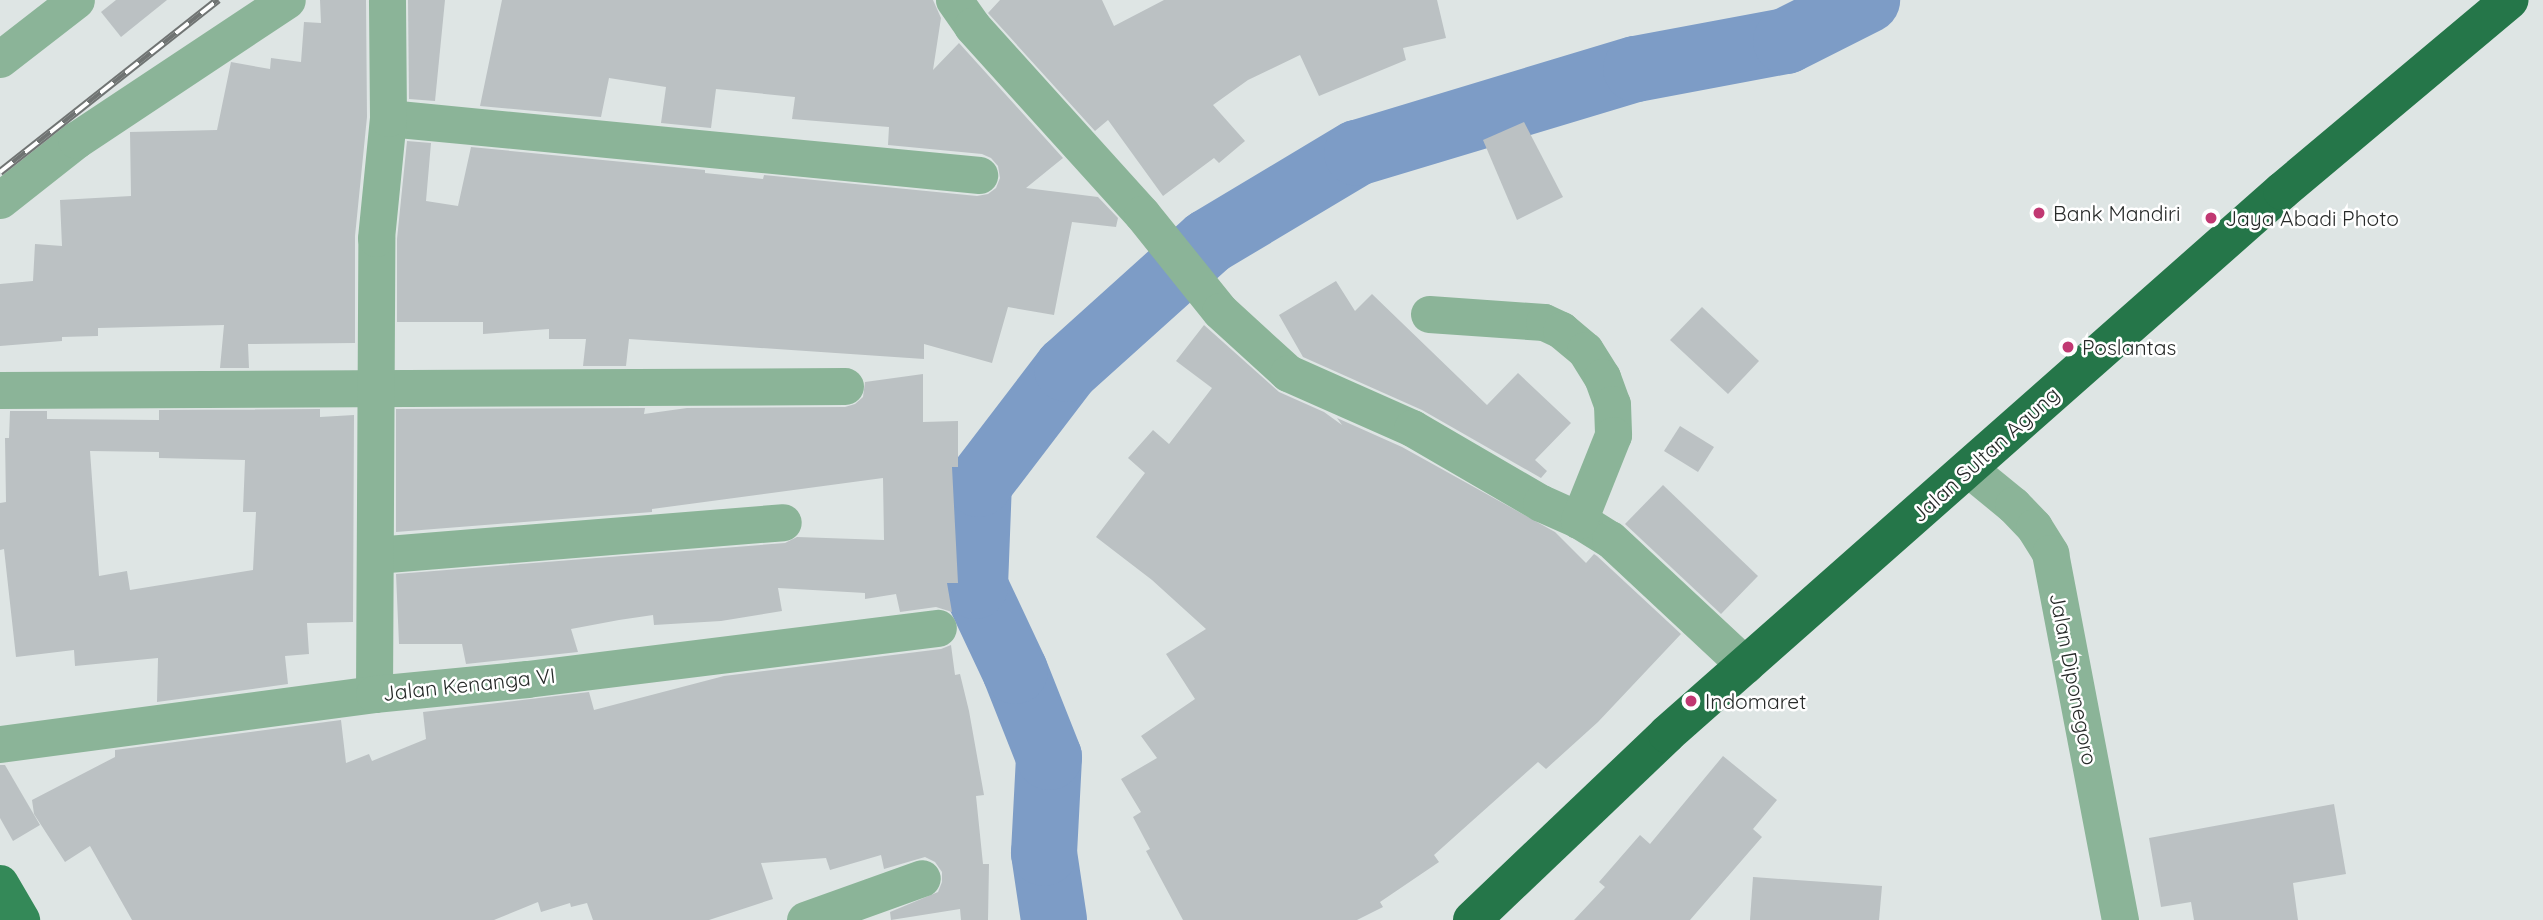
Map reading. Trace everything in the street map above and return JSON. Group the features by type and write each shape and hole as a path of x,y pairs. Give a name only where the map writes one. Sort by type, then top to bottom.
{"highway":[{"name":"Jalan Sultan Agung","path":"1472,920 1667,734 2282,191 2510,0"}],"main road":[{"path":"0,884 21,920"}],"street":[{"path":"0,59 76,0"},
{"path":"0,200 76,140 288,0"},
{"path":"374,694 376,238 388,118 387,0"},
{"path":"954,0 972,26 1142,214 1220,311 1288,373 1412,428 1541,503 1579,520 1610,539 1745,665"},
{"path":"388,118 979,175"},
{"path":"1429,314 1544,322 1560,330 1585,350 1602,377 1612,404 1613,435 1579,520"},
{"path":"0,390 845,387"},
{"name":"Jalan Diponegoro","path":"1969,469 2020,512 2034,527 2050,553 2120,920"},
{"path":"375,555 783,522"},
{"name":"Jalan Kenanga VI","path":"0,744 374,694 527,680 938,628"},
{"path":"805,920 922,878"}],"building":[{"path":"116,0 167,0 121,37 101,12"},
{"path":"320,0 366,0 367,117 355,236 355,343 248,344 249,368 220,368 224,325 98,328 98,336 62,337 62,341 0,346 0,284 33,281 35,244 62,246 60,200 131,196 130,132 217,130 231,62 270,69 271,58 301,62 304,22 321,23"},
{"path":"408,0 445,0 435,101 409,99"},
{"path":"502,0 933,0 941,18 933,70 959,43 1063,158 1026,188 1098,197 1118,218 1116,227 1072,222 1054,315 1008,307 992,363 924,344 924,359 629,339 626,366 583,366 586,339 549,339 549,329 483,334 483,322 397,322 397,239 407,141 431,143 426,201 458,206 471,147 705,170 705,173 763,179 764,175 977,196 988,194 996,188 1000,178 998,166 991,158 982,154 888,145 889,127 792,119 795,97 716,89 711,128 661,123 666,87 609,78 601,117 480,106"},
{"path":"1000,0 1102,0 1114,26 1164,0 1437,0 1446,38 1403,48 1406,60 1319,96 1300,55 1248,80 1213,105 1245,141 1219,163 1214,158 1163,196 1108,120 1095,131 988,13"},
{"path":"1524,122 1563,197 1517,220 1483,140"},
{"path":"1336,281 1355,311 1372,294 1487,405 1518,373 1571,423 1535,460 1547,471 1541,478 1422,410 1303,357 1279,315"},
{"path":"1702,307 1759,361 1728,394 1670,340"},
{"path":"1204,325 1279,392 1324,412 1342,425 1337,418 1402,447 1555,532 1586,563 1594,554 1681,634 1598,722 1546,769 1538,762 1434,855 1439,862 1380,902 1383,907 1357,920 1183,920 1146,851 1150,849 1133,817 1141,812 1121,779 1157,758 1141,736 1195,699 1166,654 1206,629 1152,580 1096,537 1145,473 1128,458 1153,430 1169,444 1212,388 1176,361"},
{"path":"923,374 923,422 958,421 958,467 952,467 958,583 947,583 952,612 936,607 900,612 896,594 865,599 865,593 778,588 782,611 721,621 654,625 653,615 571,629 578,652 466,664 462,644 399,644 396,574 785,543 797,537 884,540 883,478 652,509 652,512 396,532 396,409 645,408 644,414 687,408 845,407 855,404 863,397 865,382"},
{"path":"320,409 320,417 354,415 353,622 307,623 309,654 285,656 288,684 157,702 158,658 75,666 74,650 16,657 4,549 0,550 0,503 6,502 5,438 9,438 10,411 47,411 47,419 159,420 159,410","holes":["90,451 159,452 159,458 245,460 243,512 256,512 253,570 130,590 127,571 99,576"]},
{"path":"1680,426 1714,447 1698,472 1664,451"},
{"path":"1663,485 1758,576 1721,614 1625,524"},
{"path":"951,645 955,675 960,674 969,711 984,795 976,796 983,864 989,864 988,920 961,920 960,909 891,920 890,912 938,892 942,872 935,862 925,857 884,869 881,855 830,870 826,858 761,863 773,899 709,920 593,920 587,903 571,907 570,903 541,912 538,902 494,920 132,920 90,846 65,862 34,814 32,800 115,757 115,750 341,720 346,763 369,754 372,761 426,739 423,712 589,692 594,710 724,676 941,649"},
{"path":"1723,756 1777,800 1753,829 1762,837 1690,920 1574,920 1605,887 1599,882 1640,835 1650,844"},
{"path":"0,765 5,765 40,825 13,841 0,818"},
{"path":"2334,804 2346,874 2293,883 2298,920 2194,920 2191,902 2161,907 2149,838"},
{"path":"1753,877 1882,886 1879,920 1750,920"}],"waterway":[{"path":"1054,920 1044,853 1049,757 1015,671 975,586 979,484 1067,369 1208,242 1357,153 1636,69 1786,41 1867,0"}],"railway":[{"path":"0,172 218,0"}],"place":[{"name":"Bank Mandiri","path":"2039,213"},
{"name":"Jaya Abadi Photo","path":"2211,218"},
{"name":"Poslantas","path":"2068,347"},
{"name":"Indomaret","path":"1691,701"}]}
